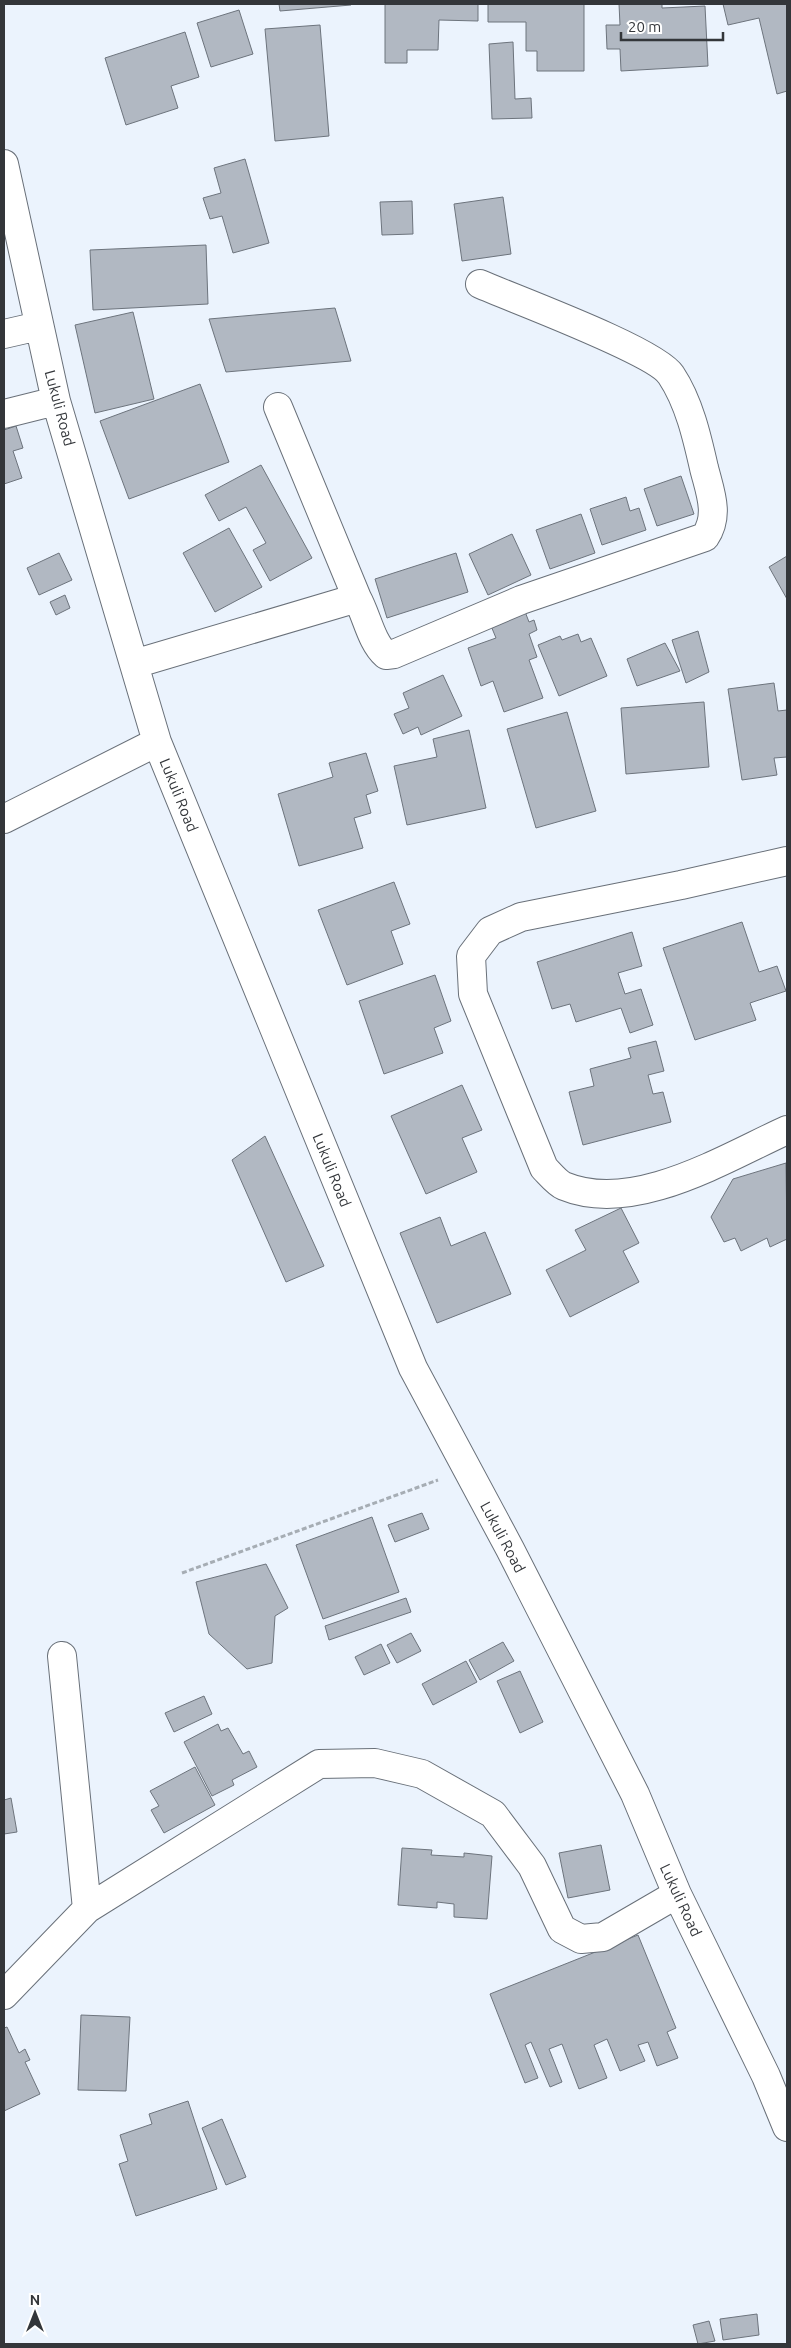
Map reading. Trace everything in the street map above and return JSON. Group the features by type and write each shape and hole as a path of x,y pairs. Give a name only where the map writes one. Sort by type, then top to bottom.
{"street":[{"name":"Lukuli Road","path":"4,164 56,401 157,742 413,1368 510,1549 635,1794 677,1894 766,2076 787,2127"},
{"path":"278,408 357,598 365,612 379,650 386,655 394,654 521,600 705,537 712,526 714,506 695,431 670,373 622,344 480,284"},
{"path":"4,334 39,326"},
{"path":"4,414 56,401"},
{"path":"134,664 357,598"},
{"path":"4,819 157,742"},
{"path":"787,861 681,885 521,917 490,931 471,956 473,994 544,1168 563,1186 605,1196 664,1186 787,1130"},
{"path":"62,1656 87,1909"},
{"path":"4,1995 87,1909 319,1764 375,1763 422,1774 493,1814 532,1866 562,1929 581,1939 603,1936 677,1894"}],"path":[{"path":"182,1573 466,1470"}],"building":[{"path":"279,4 350,4 351,5 280,11"},
{"path":"385,4 478,4 478,21 439,20 438,50 407,50 407,63 385,63"},
{"path":"488,4 584,4 584,71 537,71 537,51 526,51 526,22 488,22"},
{"path":"619,4 662,4 662,8 705,6 708,66 621,71 620,49 607,49 606,25 620,25"},
{"path":"723,4 787,4 787,91 777,94 759,18 728,25"},
{"path":"239,10 253,54 211,67 197,23"},
{"path":"320,25 329,136 275,141 265,29"},
{"path":"185,32 199,77 171,86 178,108 126,125 105,58"},
{"path":"513,42 515,99 531,98 532,118 492,119 489,44"},
{"path":"245,159 269,243 233,253 222,216 210,219 203,198 221,193 214,168"},
{"path":"503,197 511,254 462,261 454,204"},
{"path":"412,201 413,234 382,235 380,202"},
{"path":"206,245 208,304 93,310 90,250"},
{"path":"335,308 351,361 226,372 209,319"},
{"path":"133,312 154,399 95,413 75,325"},
{"path":"200,384 229,462 129,499 100,421"},
{"path":"16,426 23,448 13,451 22,478 4,484 4,430"},
{"path":"261,465 312,558 270,581 253,550 266,543 246,507 219,521 205,495"},
{"path":"681,476 694,514 657,526 644,489"},
{"path":"626,497 630,511 639,508 646,530 602,545 590,509"},
{"path":"581,514 595,553 550,569 536,530"},
{"path":"229,528 262,587 215,612 183,553"},
{"path":"512,534 531,575 488,595 469,554"},
{"path":"59,553 72,580 39,595 27,568"},
{"path":"456,553 468,592 387,618 375,579"},
{"path":"787,556 787,599 769,567"},
{"path":"65,595 70,608 56,615 50,602"},
{"path":"524,609 529,622 534,620 537,630 529,634 537,657 529,660 543,698 504,712 493,681 481,686 468,648 496,638 489,621"},
{"path":"698,631 709,672 686,683 672,640"},
{"path":"578,634 581,642 591,638 607,676 559,696 538,645 560,636 562,640"},
{"path":"665,643 680,671 637,686 627,659"},
{"path":"443,675 462,716 421,735 418,727 403,734 394,714 409,708 403,693"},
{"path":"774,683 778,711 787,710 787,757 774,758 777,775 742,780 728,689"},
{"path":"704,702 709,767 626,774 621,708"},
{"path":"567,712 596,811 536,828 507,729"},
{"path":"469,730 486,808 407,825 394,766 437,757 433,739"},
{"path":"366,753 378,791 366,795 371,813 354,818 363,848 299,866 278,794 333,777 329,763"},
{"path":"394,882 410,924 391,931 403,964 347,985 318,910"},
{"path":"742,922 759,972 777,966 786,991 750,1003 756,1020 695,1040 663,948"},
{"path":"632,932 642,966 618,973 625,994 641,989 653,1025 630,1033 621,1008 576,1022 570,1004 552,1009 537,962"},
{"path":"435,975 451,1021 434,1028 443,1053 384,1074 359,1001"},
{"path":"656,1041 664,1071 648,1075 653,1094 663,1092 671,1122 583,1145 569,1092 594,1086 590,1069 631,1058 628,1048"},
{"path":"462,1085 482,1130 462,1138 477,1172 426,1194 391,1116"},
{"path":"265,1136 324,1266 286,1282 232,1160"},
{"path":"786,1163 787,1239 770,1247 767,1238 741,1251 735,1238 724,1242 711,1217 733,1179"},
{"path":"621,1208 639,1243 623,1251 639,1282 570,1317 546,1270 586,1250 575,1230"},
{"path":"440,1217 451,1246 485,1232 511,1294 437,1323 400,1233"},
{"path":"422,1513 429,1529 395,1542 388,1525"},
{"path":"372,1517 399,1592 323,1619 296,1545"},
{"path":"266,1564 288,1608 275,1616 272,1663 247,1669 209,1634 196,1582"},
{"path":"406,1598 411,1612 329,1640 325,1626"},
{"path":"411,1633 421,1651 397,1663 387,1645"},
{"path":"503,1642 514,1661 480,1680 469,1660"},
{"path":"381,1644 390,1663 364,1675 355,1657"},
{"path":"466,1661 477,1682 433,1705 422,1684"},
{"path":"520,1671 543,1722 520,1733 497,1681"},
{"path":"204,1696 212,1714 174,1732 165,1713"},
{"path":"218,1724 221,1731 228,1728 243,1754 249,1751 257,1767 232,1780 234,1785 212,1796 184,1742"},
{"path":"195,1767 215,1805 164,1833 151,1810 159,1806 150,1791"},
{"path":"11,1798 17,1832 4,1834 4,1800"},
{"path":"601,1845 610,1890 568,1898 559,1853"},
{"path":"402,1848 432,1850 431,1855 464,1857 464,1853 492,1856 487,1919 454,1917 454,1904 437,1902 437,1908 398,1905"},
{"path":"638,1935 676,2028 667,2032 678,2058 657,2066 648,2042 638,2045 645,2061 620,2071 607,2039 594,2045 607,2078 579,2089 562,2044 549,2049 562,2082 550,2087 531,2042 525,2045 538,2078 525,2083 490,1994"},
{"path":"81,2015 130,2017 126,2091 78,2090"},
{"path":"7,2027 19,2053 25,2049 30,2060 25,2062 40,2094 4,2111 4,2028"},
{"path":"188,2101 217,2189 136,2216 119,2164 128,2161 120,2135 152,2124 149,2114"},
{"path":"222,2119 246,2177 226,2185 202,2128"},
{"path":"757,2314 759,2335 723,2340 720,2319"},
{"path":"709,2321 715,2341 698,2344 693,2325"}]}
